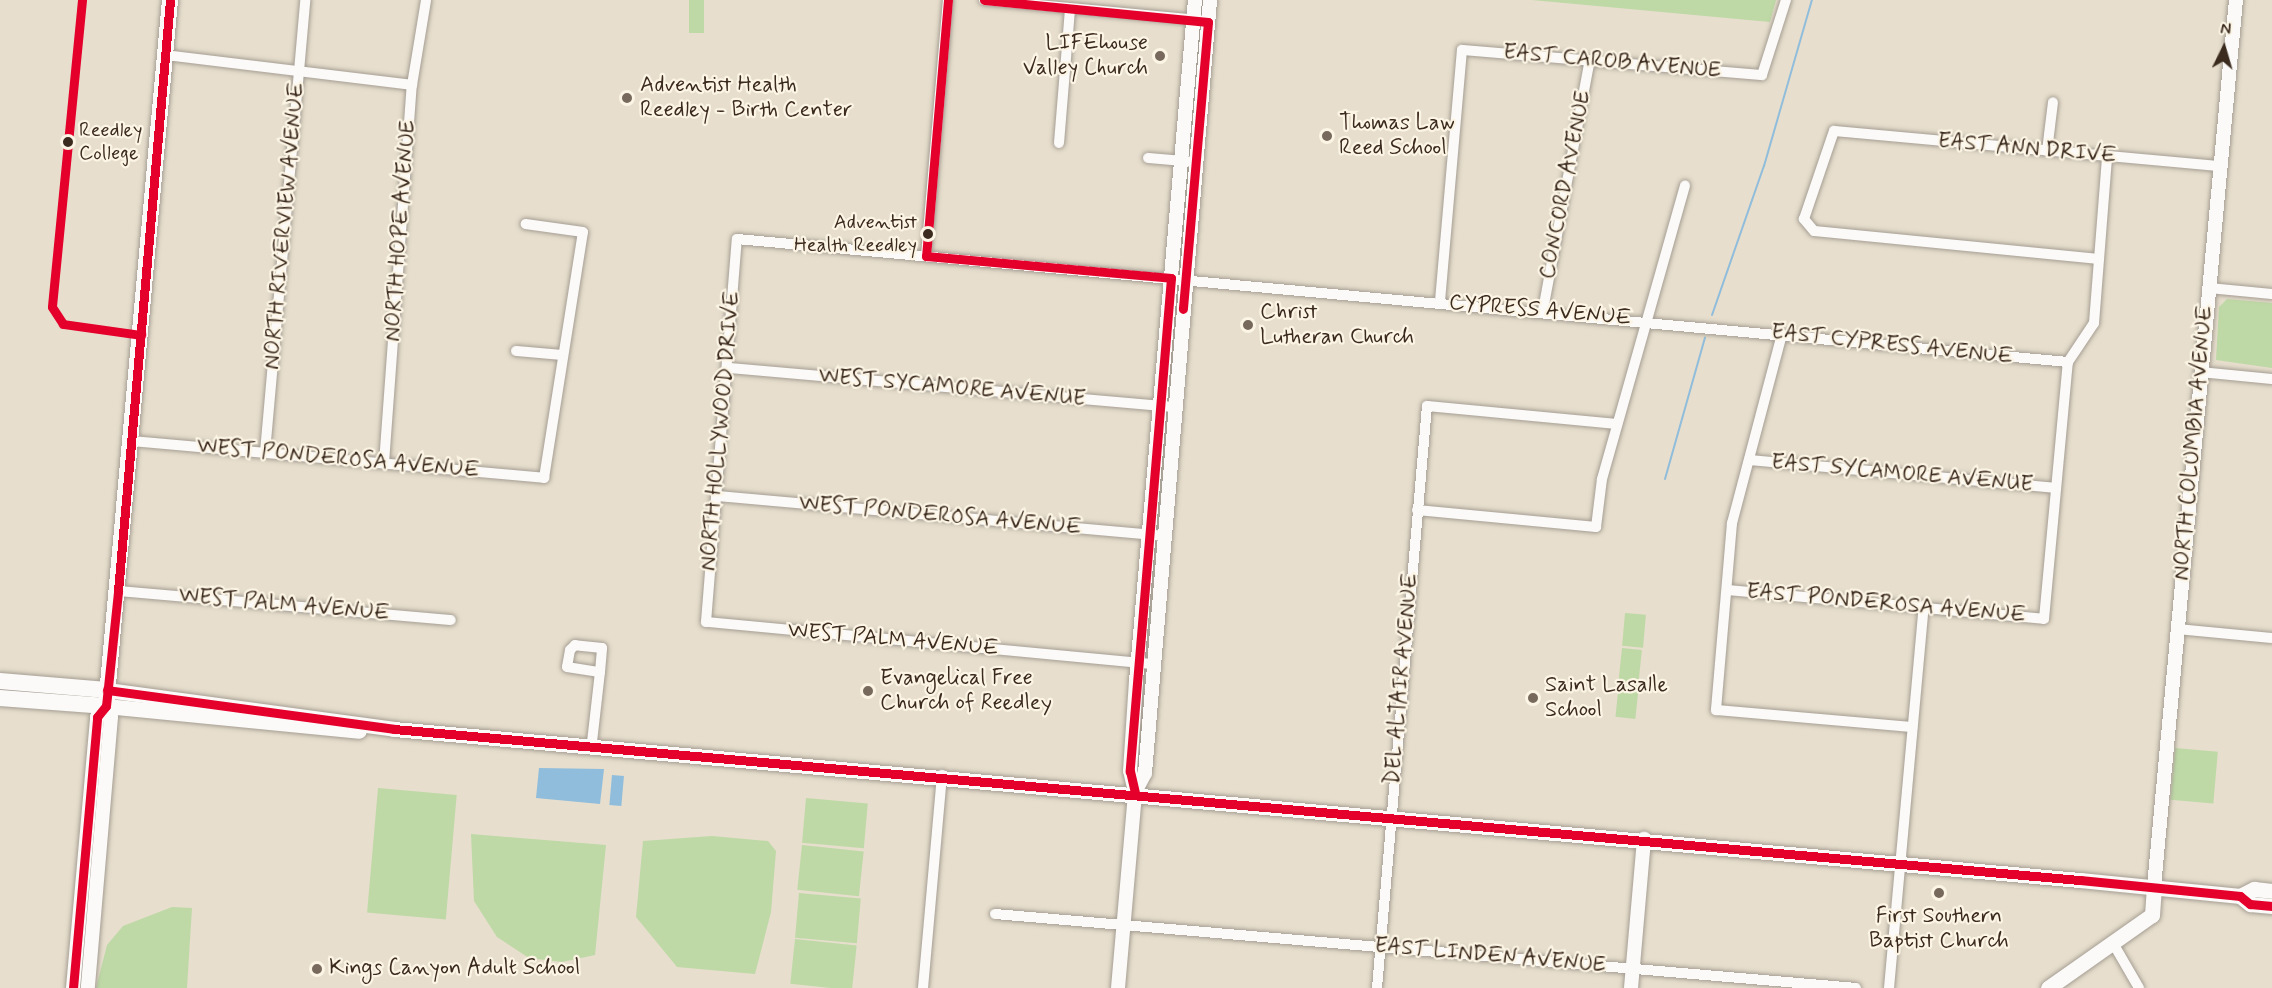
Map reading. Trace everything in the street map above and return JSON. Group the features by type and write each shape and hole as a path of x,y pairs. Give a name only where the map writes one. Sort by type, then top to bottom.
{"main road":[{"path":"106,698 118,591 170,0"},
{"path":"0,681 106,698 394,729 592,742 1390,815 2154,887 2240,896 2269,904"},
{"path":"0,698 106,698"},
{"path":"2048,988 2152,915 2154,887"},
{"path":"2240,896 2254,889 2272,891"}],"street":[{"name":"NORTH RIVERVIEW AVENUE","path":"265,452 305,0"},
{"name":"NORTH HOPE AVENUE","path":"384,463 412,85 426,0"},
{"path":"926,256 948,0"},
{"path":"984,0 1208,22"},
{"path":"1118,988 1135,792 1145,773 1145,663 1178,278 1181,161 1195,0"},
{"path":"1178,278 1196,162 1210,0"},
{"name":"EAST CAROB AVENUE","path":"1440,301 1462,50 1762,75 1786,0"},
{"name":"NORTH COLUMBIA AVENUE","path":"2154,887 2236,0"},
{"path":"1059,143 1070,8"},
{"path":"165,55 298,74 412,85"},
{"name":"CONCORD AVENUE","path":"1543,310 1590,60"},
{"path":"2047,151 2053,102"},
{"name":"EAST ANN DRIVE","path":"2099,259 1808,229 1804,219 1834,131 2221,166"},
{"path":"2055,488 2068,362 2094,323 2107,157"},
{"path":"1148,158 1196,162"},
{"path":"1417,510 1596,527 1617,423 1685,186"},
{"path":"516,351 563,355 584,232 526,224"},
{"name":"CYPRESS AVENUE","path":"737,239 1543,310 1716,328"},
{"name":"NORTH HOLLYWOOD DRIVE","path":"706,622 729,368 737,239"},
{"path":"2209,288 2272,294"},
{"name":"EAST CYPRESS AVENUE","path":"1716,328 2068,362"},
{"path":"1782,334 1732,523 1716,710 1911,727"},
{"name":"WEST PONDEROSA AVENUE","path":"131,441 544,477 563,355"},
{"name":"WEST SYCAMORE AVENUE","path":"729,368 1167,407"},
{"path":"2200,372 2272,379"},
{"name":"DEL ALTAIR AVENUE","path":"1377,988 1390,815 1427,406 1617,423"},
{"name":"EAST SYCAMORE AVENUE","path":"1749,460 2055,488"},
{"name":"EAST PONDEROSA AVENUE","path":"1727,590 1924,606 2044,619 2055,488"},
{"name":"WEST PONDEROSA AVENUE","path":"717,496 1156,535"},
{"name":"WEST PALM AVENUE","path":"118,591 451,620"},
{"path":"1889,988 1911,727 1924,606"},
{"name":"WEST PALM AVENUE","path":"706,622 1145,663"},
{"path":"2177,629 2272,638"},
{"path":"592,742 600,672"},
{"path":"73,988 97,717 106,698"},
{"path":"88,988 111,717 106,698"},
{"path":"92,775 95,832 101,842"},
{"path":"923,988 942,775"},
{"path":"1631,988 1644,839"},
{"path":"82,869 90,881 93,930"},
{"name":"EAST LINDEN AVENUE","path":"994,914 1124,923 1633,968 1761,984 1856,988"},
{"path":"2113,943 2139,988"}],"green space":[{"path":"689,0 704,0 704,33 689,33"},
{"path":"1532,0 1776,0 1770,22"},
{"path":"2227,299 2272,303 2272,368 2216,360 2219,307"},
{"path":"1625,613 1646,615 1643,648 1622,646"},
{"path":"1622,648 1642,650 1638,683 1619,681"},
{"path":"1619,683 1639,685 1635,719 1615,717"},
{"path":"2175,748 2218,752 2213,804 2170,800"},
{"path":"378,788 457,795 446,919 367,913"},
{"path":"806,798 868,803 864,848 802,843"},
{"path":"471,834 606,845 595,955 562,962 529,958 497,937 474,901"},
{"path":"712,836 768,841 776,851 771,912 755,974 677,967 636,917 643,841"},
{"path":"802,845 864,851 859,896 797,890"},
{"path":"799,893 861,898 857,943 795,938"},
{"path":"172,907 192,908 187,988 96,988 107,945 123,926"},
{"path":"795,939 857,945 852,988 790,984"}],"water":[{"path":"539,768 604,769 600,804 536,798"},
{"path":"612,775 624,776 621,806 609,805"}],"waterway":[{"path":"1712,315 1764,166 1812,0"},
{"path":"1665,479 1705,338"}],"transit line":[{"path":"82,0 52,307 63,324 141,335"},
{"path":"73,988 97,717 106,706 118,591 170,0"},
{"path":"948,0 926,256 1171,278 1130,771 1135,792"},
{"path":"984,0 1208,22 1183,309"},
{"path":"107,690 394,729 2080,880 2240,896 2250,904 2272,906"}],"place":[{"name":"LIFEhouse Valley Church","path":"1160,56"},
{"name":"Adventist Health Reedley - Birth Center","path":"627,98"},
{"name":"Thomas Law Reed School","path":"1327,136"},
{"name":"Reedley College","path":"68,142"},
{"name":"Adventist Health Reedley","path":"928,234"},
{"name":"Christ Lutheran Church","path":"1248,325"},
{"name":"Evangelical Free Church of Reedley","path":"868,691"},
{"name":"Saint Lasalle School","path":"1533,698"},
{"name":"First Southern Baptist Church","path":"1939,893"},
{"name":"Kings Canyon Adult School","path":"317,969"}]}
